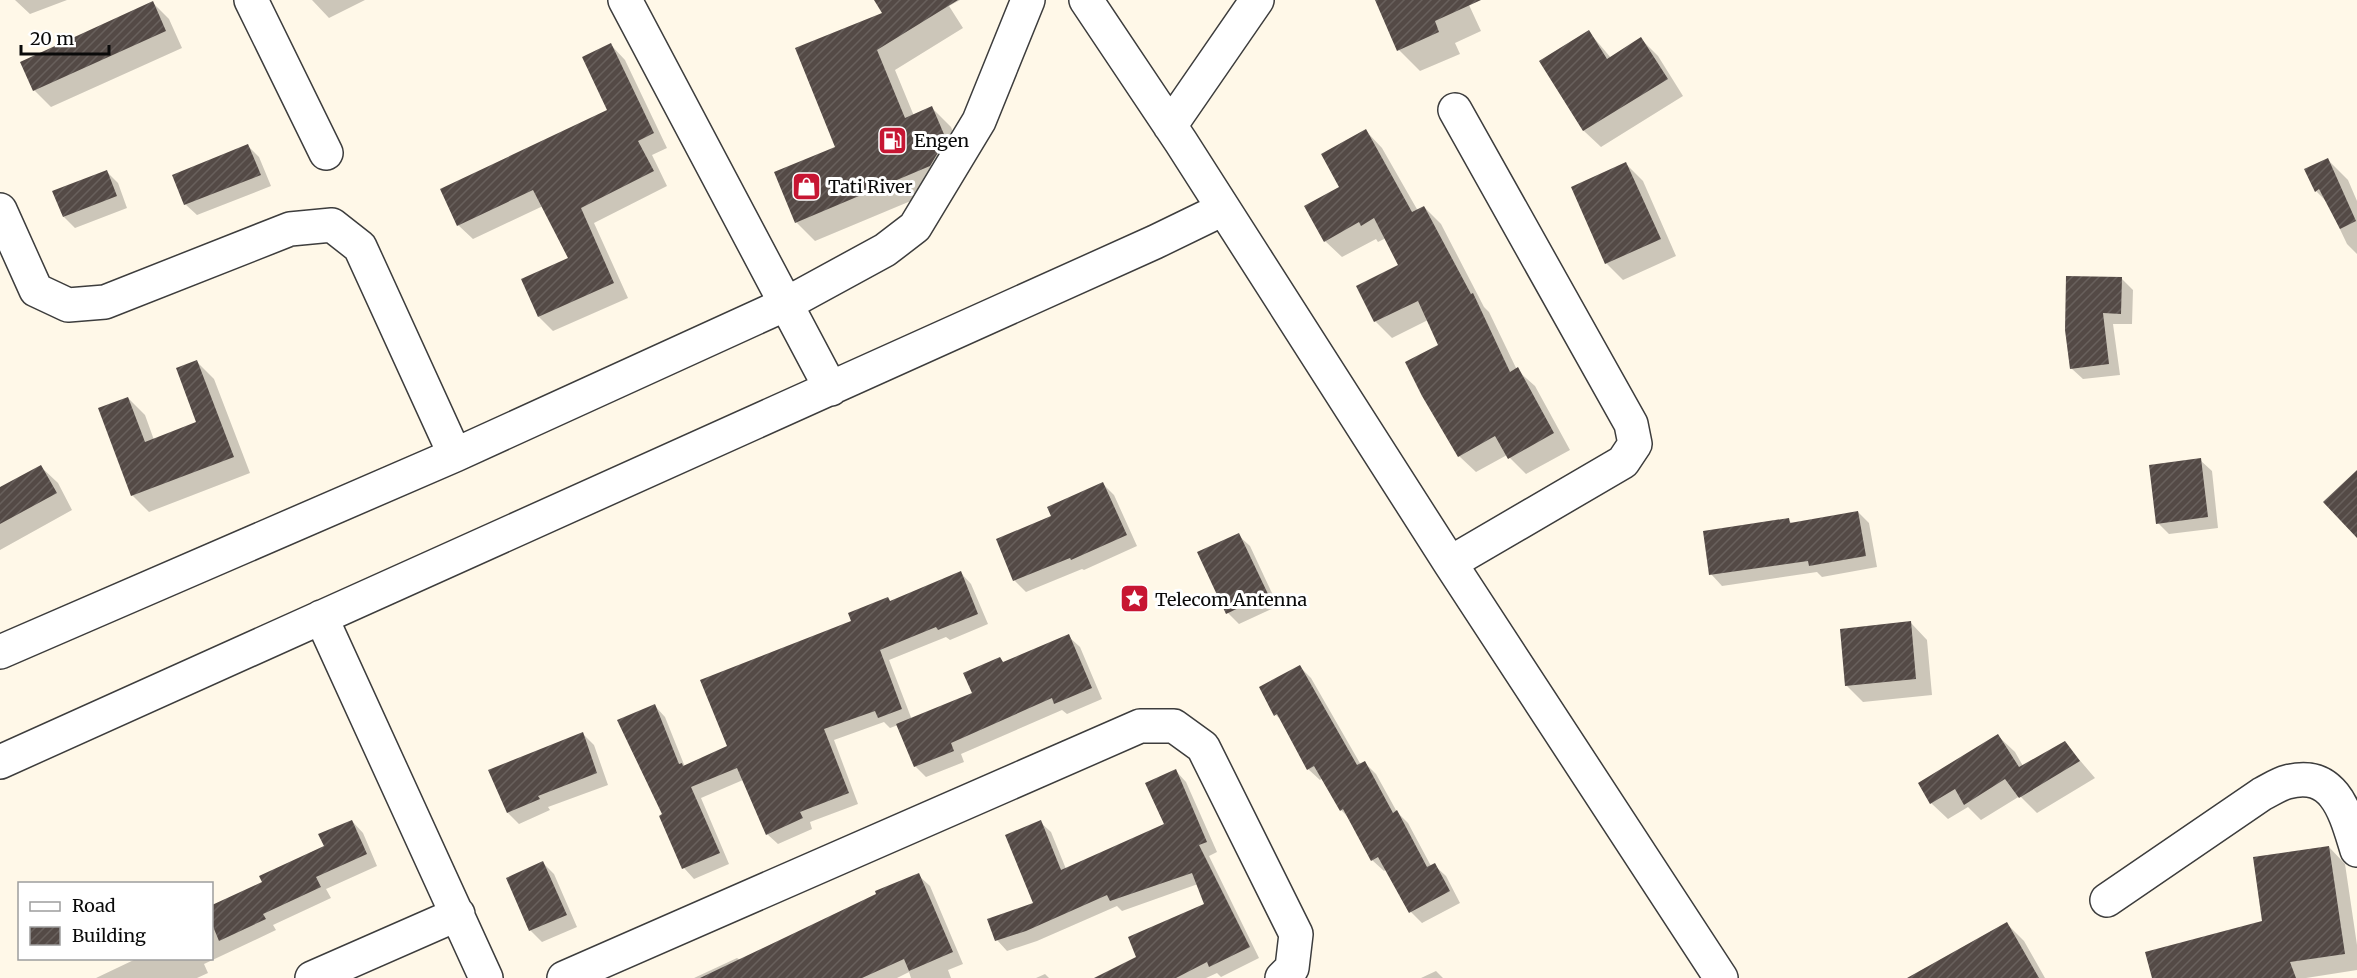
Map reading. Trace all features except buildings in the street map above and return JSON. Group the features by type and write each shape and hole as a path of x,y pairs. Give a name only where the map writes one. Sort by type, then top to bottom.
{"street":[{"path":"251,0 326,153"},
{"path":"625,0 831,389"},
{"path":"0,652 455,454 786,304 885,250 915,227 979,121 1028,0"},
{"path":"1086,0 1170,126 1721,978"},
{"path":"1170,126 1257,0"},
{"path":"1450,562 1623,462 1635,444 1631,424 1455,110"},
{"path":"0,762 831,389 1223,209"},
{"path":"0,210 36,290 68,305 105,302 290,229 332,225 360,247 455,454"},
{"path":"321,617 486,978"},
{"path":"564,978 1140,726 1174,726 1203,747 1296,934 1292,968 1282,978"},
{"path":"2107,900 2262,794 2286,782 2307,779 2327,786 2338,799 2357,850"},
{"path":"312,978 458,914"}],"place":[{"name":"Engen","path":"893,140"},
{"name":"Tati River","path":"807,186"},
{"name":"Telecom Antenna","path":"1134,599"}]}
